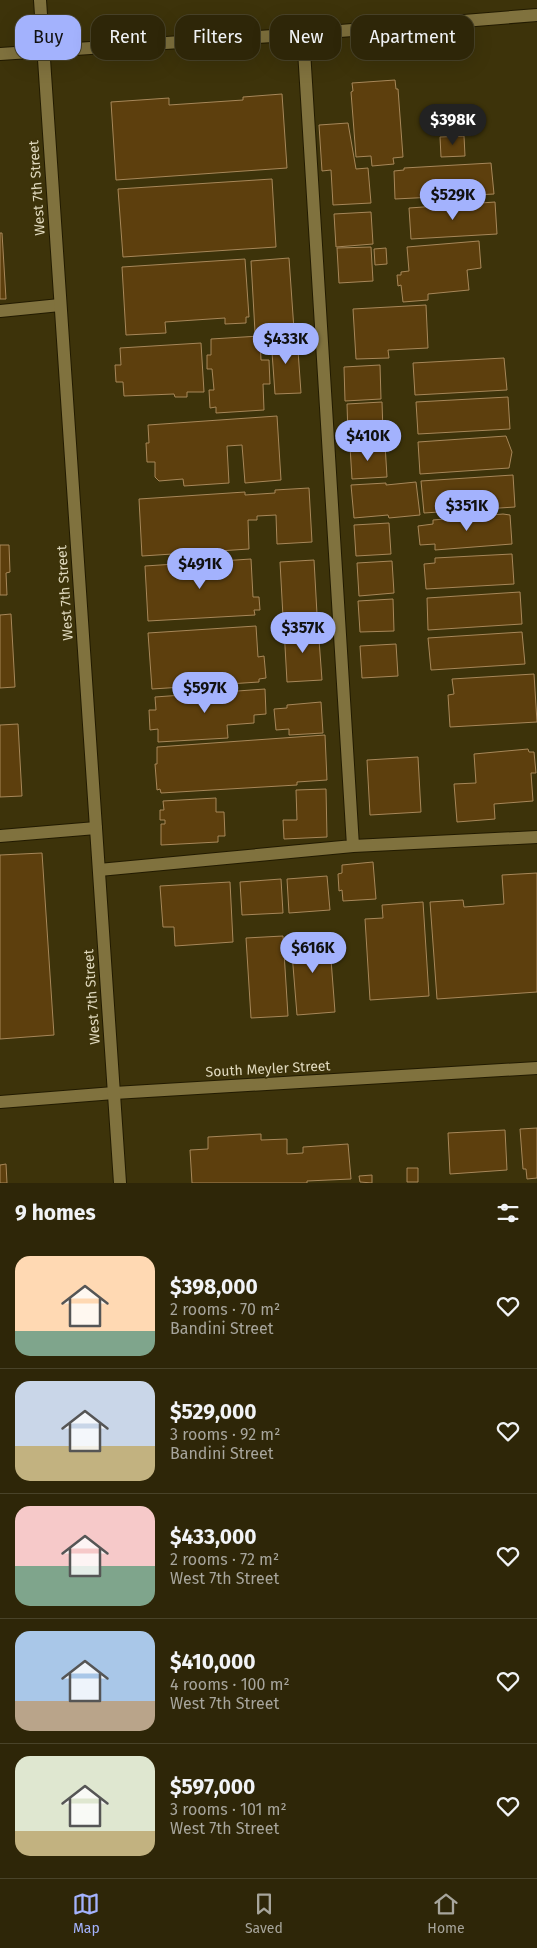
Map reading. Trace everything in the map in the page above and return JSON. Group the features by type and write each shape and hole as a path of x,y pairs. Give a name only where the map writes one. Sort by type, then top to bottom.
{"street":[{"name":"West 7th Street","path":"40,0 41,15"},
{"path":"341,31 537,15"},
{"path":"81,49 270,36"},
{"path":"0,54 15,53"},
{"name":"West 7th Street","path":"45,60 120,1183"},
{"path":"305,60 353,846"},
{"path":"0,311 60,306"},
{"path":"0,836 96,828"},
{"path":"98,870 353,846 537,837"},
{"name":"South Meyler Street","path":"0,1102 114,1093 537,1068"}],"building":[{"path":"395,80 396,89 398,89 403,157 393,158 394,164 372,166 371,156 356,157 352,83"},
{"path":"282,94 287,168 116,180 111,102 169,98 169,105 243,100 243,97"},
{"path":"348,123 356,169 368,168 371,203 333,205 331,170 322,171 319,125"},
{"path":"464,136 465,156 441,157 440,137"},
{"path":"491,163 494,194 395,199 394,171 404,170 404,168"},
{"path":"272,179 276,247 123,257 118,189"},
{"path":"495,202 497,234 411,239 409,208"},
{"path":"371,212 373,244 336,247 334,214"},
{"path":"0,233 2,233 6,299 0,299"},
{"path":"479,241 481,268 467,270 469,290 428,294 428,300 403,302 401,285 398,286 397,275 401,275 401,272 409,271 407,247"},
{"path":"371,247 373,281 339,283 337,248"},
{"path":"386,248 387,264 375,265 374,249"},
{"path":"289,258 294,330 255,332 251,261"},
{"path":"245,259 249,317 246,317 246,323 225,324 225,318 165,322 166,333 126,335 122,267"},
{"path":"426,305 428,348 388,350 389,358 356,359 353,309"},
{"path":"260,336 261,360 269,360 270,384 263,384 264,410 216,413 216,407 210,408 209,390 214,390 212,369 207,369 207,355 211,355 211,339"},
{"path":"297,336 301,393 275,394 271,338"},
{"path":"201,343 204,392 187,392 187,397 175,397 174,394 124,396 123,382 116,382 115,365 121,365 120,348"},
{"path":"504,358 507,390 415,395 413,363"},
{"path":"380,365 381,399 345,401 344,367"},
{"path":"508,397 510,429 418,434 416,402"},
{"path":"382,402 383,433 348,435 347,404"},
{"path":"277,416 281,480 245,483 242,445 227,446 229,483 184,486 183,479 159,481 155,477 155,462 147,462 146,443 149,443 148,425"},
{"path":"506,436 512,452 509,468 420,474 418,442"},
{"path":"385,444 387,477 352,479 350,446"},
{"path":"513,475 515,507 424,513 421,481"},
{"path":"416,482 420,515 389,518 388,515 354,518 351,485 386,483 386,485"},
{"path":"309,488 312,542 277,544 276,515 257,516 257,520 248,520 249,549 142,556 139,499 245,492 245,495 275,493 275,490"},
{"path":"510,515 512,544 435,550 435,544 420,545 418,526 433,524 433,520"},
{"path":"389,523 391,554 356,556 354,525"},
{"path":"0,545 9,545 10,572 6,573 7,595 0,595"},
{"path":"512,554 514,584 426,589 424,564 435,563 435,558"},
{"path":"251,559 253,597 259,597 260,610 254,610 255,615 148,621 145,566"},
{"path":"314,560 317,614 283,617 280,562"},
{"path":"392,561 394,593 359,596 357,563"},
{"path":"520,592 522,624 428,630 427,598"},
{"path":"393,599 394,631 360,632 358,601"},
{"path":"11,614 15,687 0,688 0,615"},
{"path":"256,626 258,657 264,656 266,678 259,679 259,682 152,689 148,633"},
{"path":"318,626 322,680 287,682 284,628"},
{"path":"522,632 525,664 431,670 428,638"},
{"path":"396,644 398,676 362,678 360,646"},
{"path":"534,674 537,722 450,727 448,695 454,694 452,679"},
{"path":"265,689 266,714 254,715 254,723 227,725 228,738 158,742 158,729 150,730 149,710 156,710 155,697"},
{"path":"321,702 323,733 289,735 289,729 276,730 274,709 287,708 287,705"},
{"path":"18,724 22,796 0,797 0,725"},
{"path":"325,735 327,780 297,782 297,785 161,793 160,789 157,790 155,764 157,764 157,747"},
{"path":"528,749 529,752 534,752 536,773 531,773 533,801 494,804 495,819 457,822 454,784 476,783 474,754"},
{"path":"418,757 421,812 370,815 367,760"},
{"path":"326,789 327,837 284,839 283,820 297,820 296,790"},
{"path":"216,798 216,812 224,812 225,836 218,836 218,842 161,845 161,824 165,824 165,820 160,820 160,810 164,810 163,801"},
{"path":"42,853 54,1035 0,1039 0,855"},
{"path":"373,862 376,899 343,901 342,890 339,891 338,874 342,873 342,865"},
{"path":"537,873 537,992 437,999 430,902 463,900 464,907 504,904 502,875"},
{"path":"327,876 330,910 289,913 287,879"},
{"path":"281,879 283,913 242,915 240,882"},
{"path":"230,882 233,942 175,946 174,927 163,927 160,886"},
{"path":"423,902 429,996 370,1000 365,919 383,918 382,905"},
{"path":"329,933 335,1012 297,1015 292,936"},
{"path":"283,936 288,1016 251,1018 246,938"},
{"path":"537,1128 537,1178 527,1179 526,1169 523,1169 520,1129"},
{"path":"505,1130 507,1170 450,1174 448,1133"},
{"path":"261,1134 261,1140 287,1139 287,1154 303,1153 303,1147 348,1144 351,1179 307,1181 307,1183 192,1183 190,1150 208,1149 208,1137"},
{"path":"6,1164 7,1183 0,1183 0,1165"},
{"path":"407,1168 418,1168 418,1182 407,1182"},
{"path":"372,1175 372,1183 360,1182 359,1176"}]}
